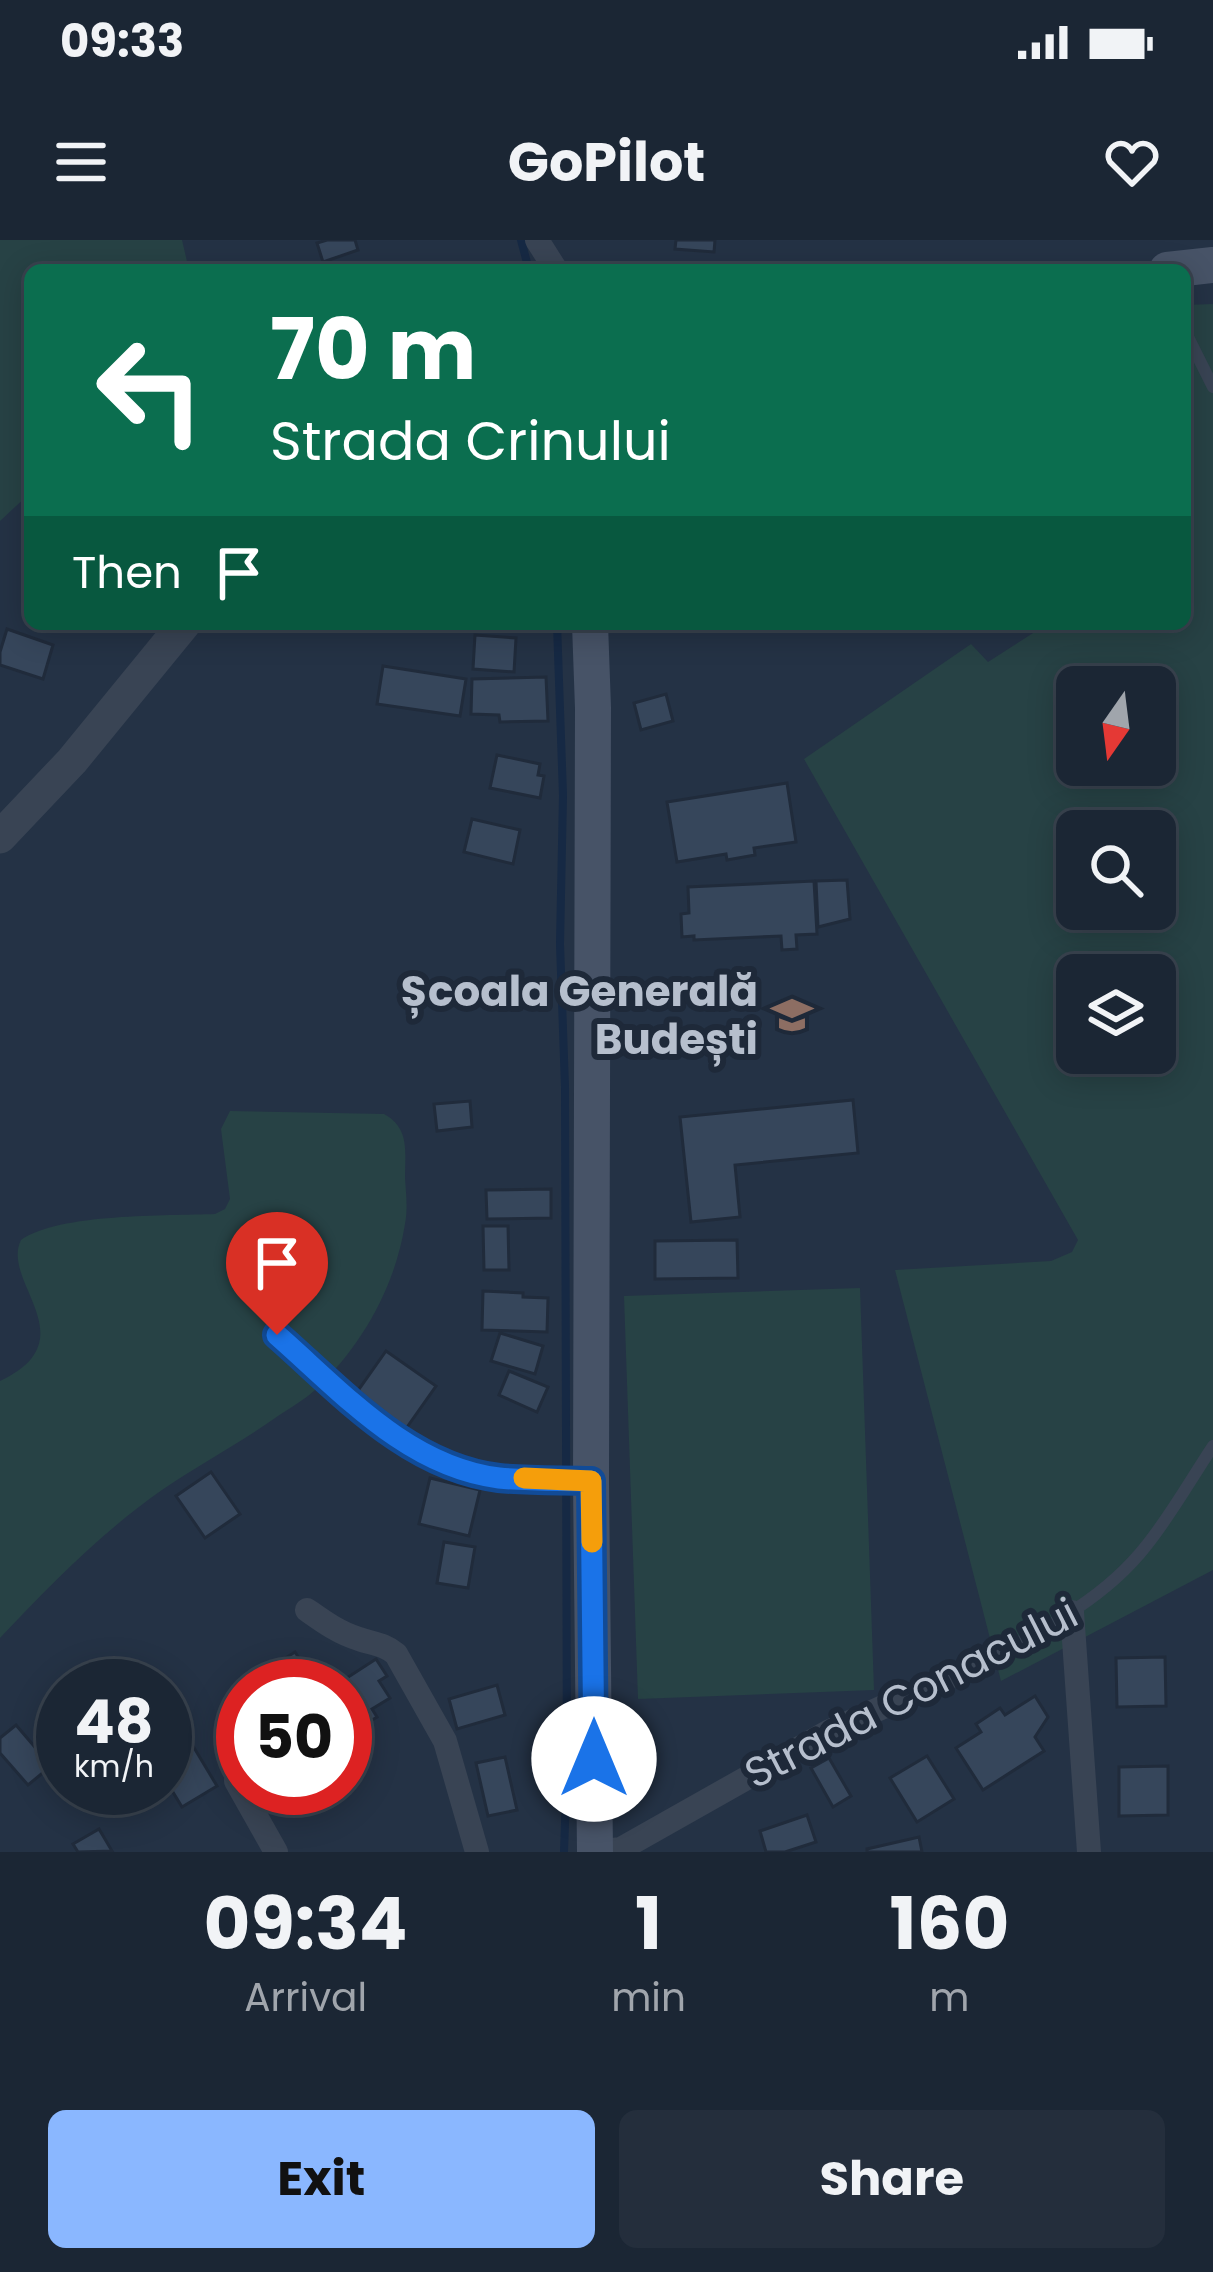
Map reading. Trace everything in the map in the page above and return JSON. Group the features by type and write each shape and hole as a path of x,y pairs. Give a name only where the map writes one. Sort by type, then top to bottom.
{"main road":[{"path":"590,630 588,1481 609,1851"}],"street":[{"path":"0,837 72,761 179,630"},
{"path":"277,1335 342,1396 420,1452 496,1478 588,1481"},
{"path":"308,1610 330,1627 386,1645 396,1654 445,1741 477,1852"},
{"path":"1072,1612 1089,1852"},
{"name":"Strada Conacului","path":"609,1851 828,1732 980,1663"},
{"path":"255,1815 275,1852"}],"lane":[{"path":"1191,343 1213,387"},
{"name":"Strada Conacului","path":"980,1663 1072,1612 1119,1576 1146,1546 1213,1446"}],"green space":[{"path":"0,240 182,240 188,264 24,264 24,499 0,521"},
{"path":"1213,304 1213,1570 1001,1681 895,1270 1051,1261 1072,1252 1078,1240 804,759 971,644 988,662 1038,630 1191,630 1191,305"},
{"path":"230,1111 384,1114 398,1126 405,1150 406,1213 385,1293 361,1335 315,1390 118,1523 0,1638 0,1381 26,1365 38,1347 40,1329 21,1274 21,1240 38,1231 86,1220 215,1214 225,1209 230,1199 221,1129"},
{"path":"860,1288 874,1690 638,1699 624,1296"}],"building":[{"path":"355,240 358,250 323,262 317,243"},
{"path":"676,240 715,240 714,252 675,249"},
{"path":"7,629 53,645 43,679 0,665"},
{"path":"475,635 516,638 514,672 473,669"},
{"path":"383,666 466,679 460,716 377,704"},
{"path":"546,677 548,721 500,722 499,715 471,714 472,679"},
{"path":"666,694 673,721 641,730 634,703"},
{"path":"497,755 540,764 538,775 544,776 540,798 490,788"},
{"path":"787,783 796,842 754,848 755,855 727,860 726,854 677,862 667,802"},
{"path":"472,819 520,830 513,864 464,852"},
{"path":"847,880 850,919 818,927 816,881"},
{"path":"814,881 817,934 796,935 797,949 782,950 781,936 682,937 681,914 689,913 688,887"},
{"path":"853,1100 858,1153 735,1165 740,1217 691,1222 680,1117"},
{"path":"470,1101 472,1127 437,1131 434,1104"},
{"path":"551,1189 551,1218 487,1219 486,1190"},
{"path":"483,1226 508,1226 509,1270 484,1270"},
{"path":"737,1240 738,1278 655,1279 655,1241"},
{"path":"483,1291 548,1298 547,1332 482,1330"},
{"path":"500,1333 543,1346 535,1374 491,1361"},
{"path":"386,1351 436,1386 405,1430 355,1395"},
{"path":"509,1371 548,1387 537,1412 499,1395"},
{"path":"211,1472 240,1514 205,1538 176,1496"},
{"path":"430,1478 480,1490 469,1536 419,1524"},
{"path":"444,1542 475,1547 468,1588 437,1583"},
{"path":"1165,1657 1166,1706 1117,1707 1116,1658"},
{"path":"376,1659 387,1676 379,1681 390,1698 372,1709 372,1662"},
{"path":"497,1685 505,1715 457,1729 449,1699"},
{"path":"1035,1696 1048,1717 1035,1737 1044,1751 983,1790 956,1748 981,1732 976,1724 1000,1708 1005,1715"},
{"path":"16,1725 36,1748 36,1778 28,1785 0,1753 0,1738"},
{"path":"192,1744 216,1784 192,1801"},
{"path":"927,1756 954,1799 917,1822 890,1778"},
{"path":"505,1757 517,1810 488,1816 476,1763"},
{"path":"829,1758 851,1796 833,1807 811,1768"},
{"path":"1168,1766 1168,1815 1119,1816 1119,1767"},
{"path":"807,1815 816,1842 785,1852 766,1852 760,1831"},
{"path":"99,1829 112,1851 78,1852 73,1844"},
{"path":"919,1837 922,1852 867,1852 867,1849"}],"waterway":[{"path":"521,240 527,264"},
{"path":"557,630 565,1087 564,1852"}],"slow traffic":[{"path":"524,1478 591,1481 592,1542"}],"place":[{"name":"Școala Generală Budești","path":"792,1015"}],"route":[{"path":"277,1335 342,1396 420,1452 496,1478 591,1481 594,1759"}]}
